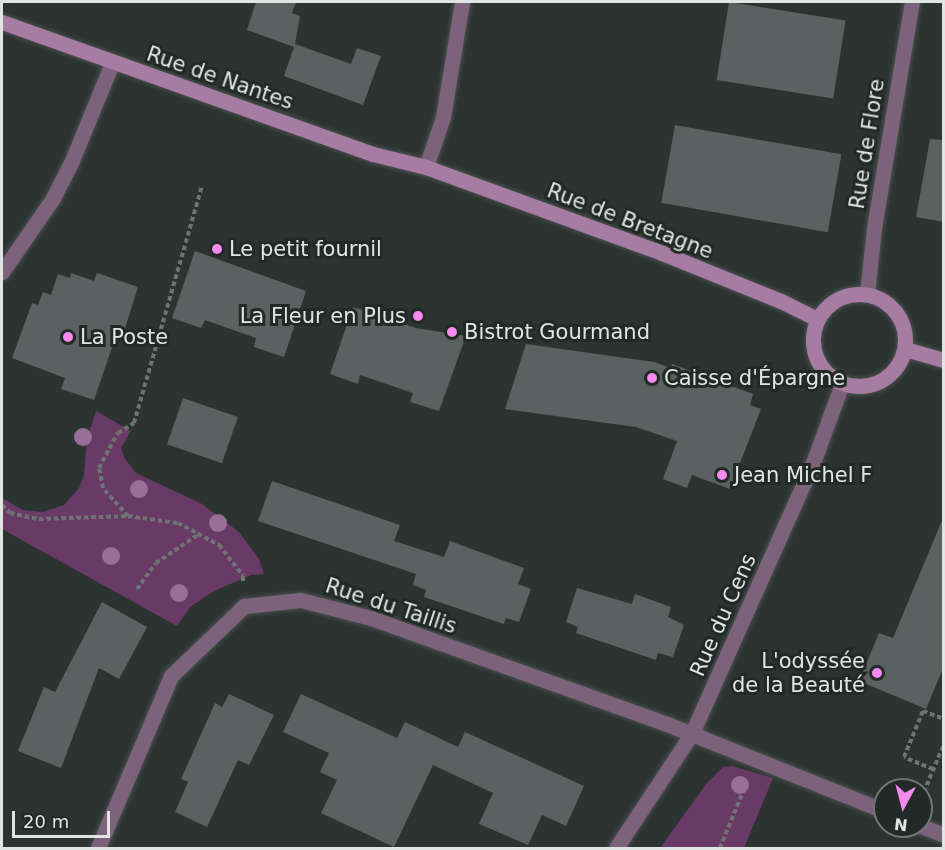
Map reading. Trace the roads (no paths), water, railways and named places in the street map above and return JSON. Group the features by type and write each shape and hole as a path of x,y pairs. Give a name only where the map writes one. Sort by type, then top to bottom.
{"main road":[{"name":"Rue de Nantes","path":"2,22 112,63 374,153 426,166"},
{"name":"Rue de Bretagne","path":"426,166 662,254 818,318"},
{"path":"852,294 867,294 881,299 893,308 901,320 906,335 905,350 899,365 888,376 874,385 859,387 843,384 829,376 816,357 813,334 818,318 826,307 852,294"},
{"path":"905,350 944,360"}],"street":[{"path":"426,166 443,117 462,2"},
{"name":"Rue de Flore","path":"867,294 874,228 912,2"},
{"path":"2,272 53,198 75,154 112,63"},
{"name":"Rue du Cens","path":"616,849 692,734 805,481 843,384"},
{"name":"Rue du Taillis","path":"98,849 171,676 244,606 301,600 371,618 692,734 873,807"}],"place":[{"name":"Le petit fournil","path":"217,249"},
{"name":"La Fleur en Plus","path":"418,316"},
{"name":"Bistrot Gourmand","path":"452,332"},
{"name":"La Poste","path":"68,337"},
{"name":"Caisse d'Épargne","path":"652,378"},
{"name":"Jean Michel F","path":"722,475"},
{"name":"L'odyssée de la Beauté","path":"877,673"}]}
